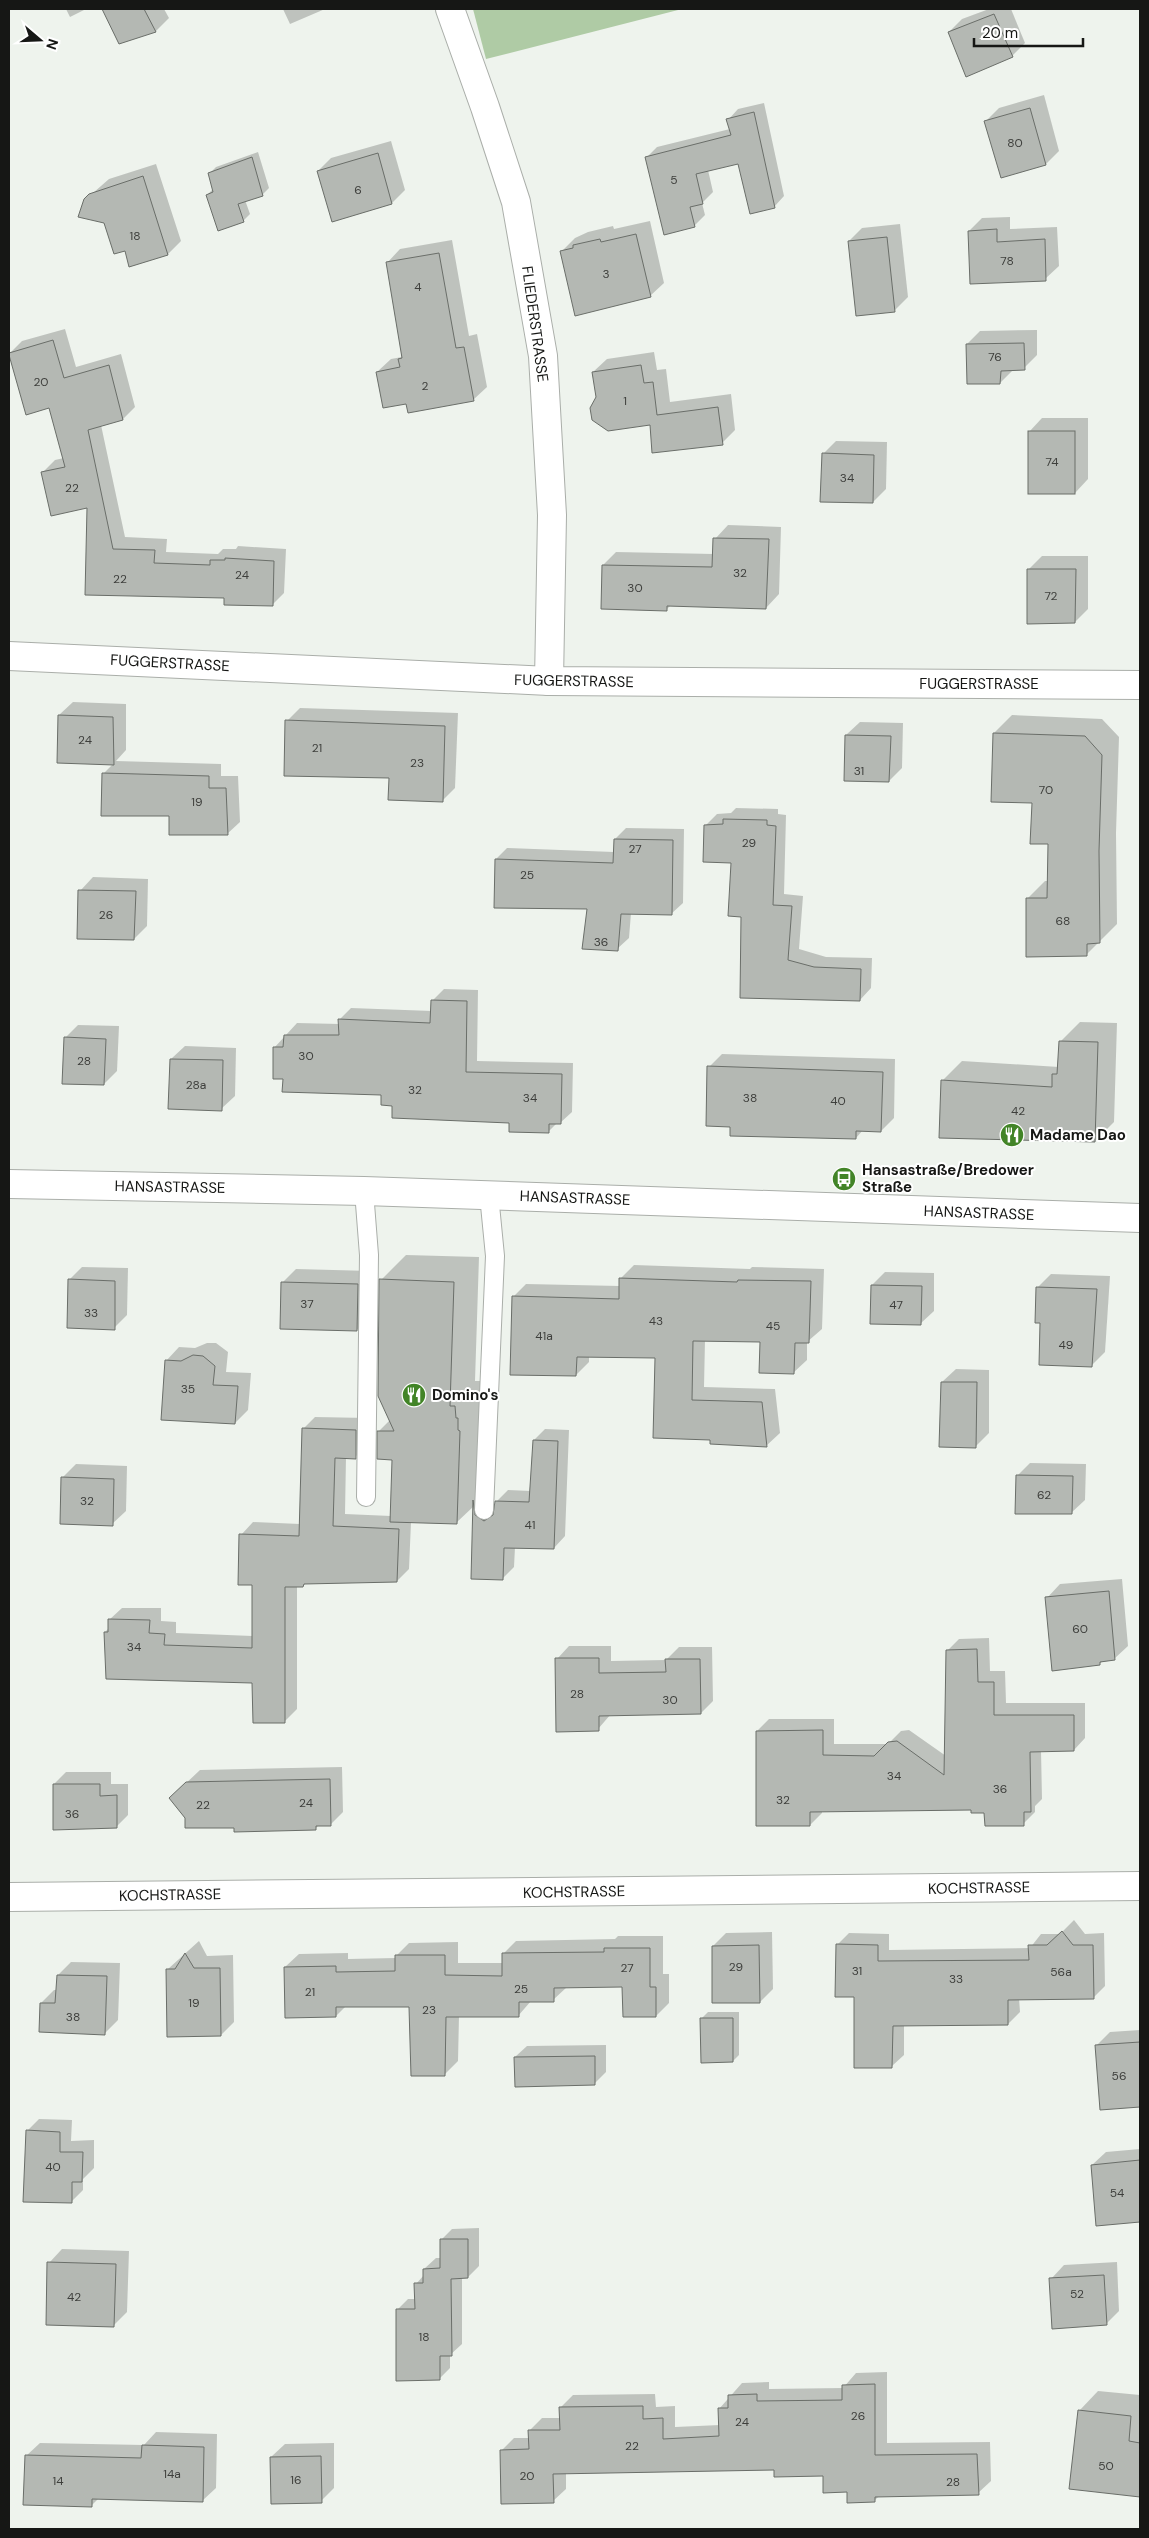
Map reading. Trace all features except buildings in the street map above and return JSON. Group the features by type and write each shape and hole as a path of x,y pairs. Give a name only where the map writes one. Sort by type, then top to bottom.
{"street":[{"name":"FLIEDERSTRASSE","path":"450,9 516,202 543,356 552,516 549,681"},
{"name":"FUGGERSTRASSE","path":"9,656 549,681 1140,685"},
{"name":"HANSASTRASSE","path":"9,1184 364,1191 1140,1218"},
{"name":"KOCHSTRASSE","path":"9,1897 1140,1886"}],"lane":[{"path":"364,1191 369,1255 366,1497"},
{"path":"484,1510 496,1256 489,1196"}],"green space":[{"path":"473,9 682,9 486,59"}],"place":[{"name":"Madame Dao","path":"1012,1135"},
{"name":"Hansastraße/Bredower Straße","path":"844,1179"},
{"name":"Domino's","path":"414,1395"}]}
